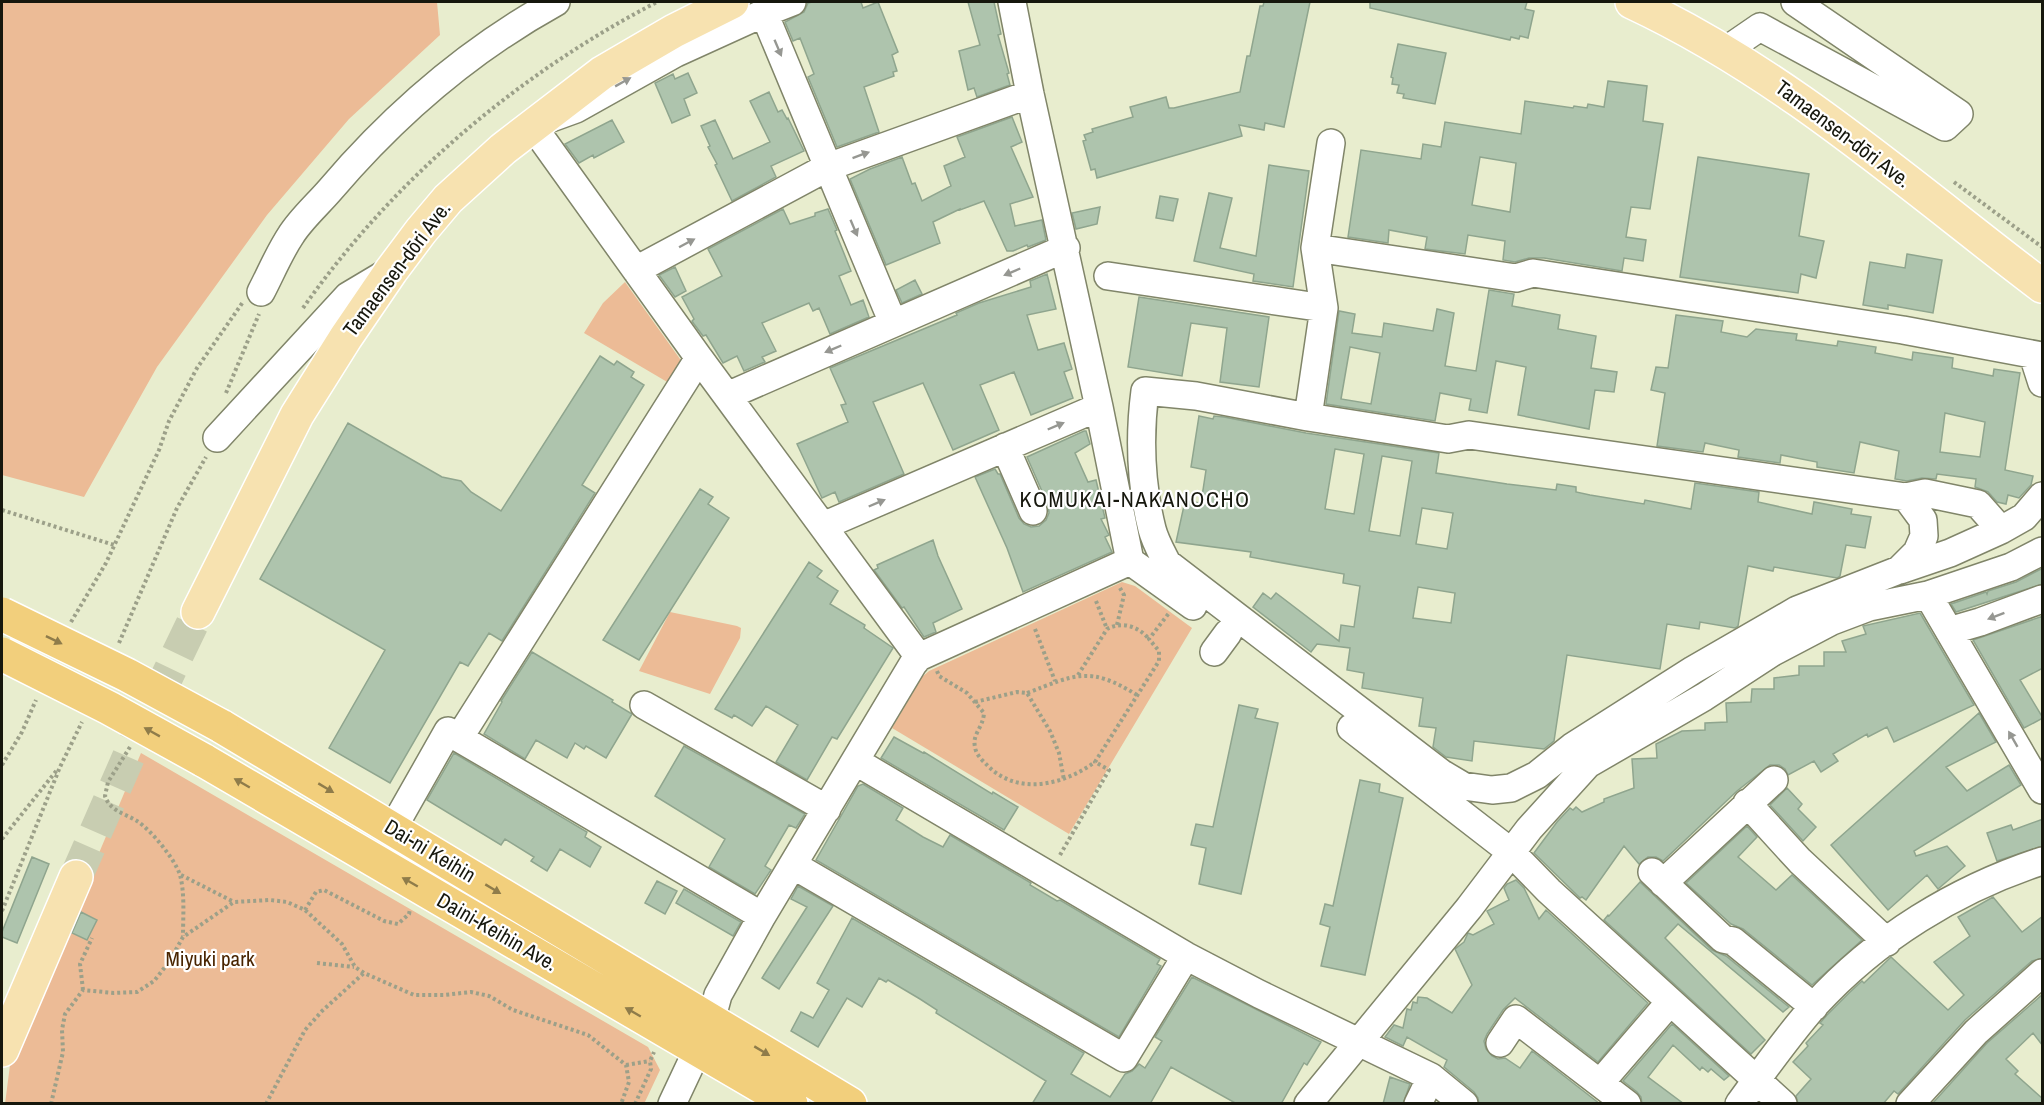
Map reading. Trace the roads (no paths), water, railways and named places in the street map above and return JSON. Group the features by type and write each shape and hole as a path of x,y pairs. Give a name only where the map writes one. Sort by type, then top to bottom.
{"highway":[{"name":"Dai-ni Keihin","path":"2,614 127,675 221,726 393,828 694,1028 850,1104"},
{"name":"Daini-Keihin Ave.","path":"2,654 110,708 694,1028 791,1104"}],"main road":[{"name":"Tamaensen-dōri Ave.","path":"198,612 297,415 391,271 448,199 476,171 532,125 620,61 732,2"},
{"name":"Tamaensen-dōri Ave.","path":"1632,2 1725,51 1767,78 1824,118 2043,286"},
{"path":"2,1050 76,877"}],"street":[{"path":"261,292 291,235 358,157 421,97 476,53 518,23 556,2"},
{"path":"792,2 676,53 576,109 532,125 726,396 927,660"},
{"path":"1012,2 1030,94 1100,407 1124,571 1511,852 1549,891 1783,1104"},
{"path":"1725,51 1760,27 1945,127 1959,114 1795,2"},
{"path":"764,13 893,323"},
{"path":"636,270 828,167 1030,94"},
{"path":"1308,417 1324,308 1315,248 1331,143"},
{"path":"726,396 1066,248"},
{"path":"1315,248 1516,278 1533,273 1903,330 2038,356 2043,383"},
{"path":"217,438 348,296 391,271"},
{"path":"1108,276 1324,308"},
{"path":"459,738 699,358"},
{"path":"2001,530 1978,504 1925,493 1906,497 1469,435 1448,439 1308,417 1196,396 1145,391 1142,418 1143,472 1153,531 1167,563 1441,773 1463,786 1492,790 1511,788 1537,774 1572,747 1694,670 1797,610 1899,570 1950,553 2001,530 2024,517 2043,496"},
{"path":"823,526 1100,407"},
{"path":"1005,447 1033,511"},
{"path":"1899,570 1917,552 1924,536 1923,520 1906,497"},
{"path":"1308,1104 1469,908 1529,829 1588,764 1704,696 1773,652 1832,621 1869,607 1928,595 2011,567 2043,551"},
{"path":"657,1104 694,1028 827,809 907,671 1124,571"},
{"path":"1928,595 2043,790"},
{"path":"1949,631 2043,599"},
{"path":"644,705 827,809"},
{"path":"393,828 448,731 762,916"},
{"path":"855,761 1186,956 1431,1077 1464,1104"},
{"path":"1774,780 1658,877 1723,939 1733,941 1814,1006"},
{"path":"1747,803 1800,861 1887,942"},
{"path":"1739,1104 1786,1039 1814,1006 1860,962 1923,915 1981,884 2043,861"},
{"path":"793,865 1124,1058 1186,956"},
{"path":"1910,1104 1976,1032 2043,973"},
{"path":"1600,1083 1670,1002"},
{"path":"1500,1043 1516,1019 1628,1104"},
{"path":"672,1104 694,1028"},
{"path":"1418,1104 1431,1077"}],"tunnel":[{"path":"76,877 132,749 198,612"}],"district":[{"name":"KOMUKAI-NAKANOCHO","path":"1135,499"}],"park label":[{"name":"Miyuki park","path":"210,959"}]}
